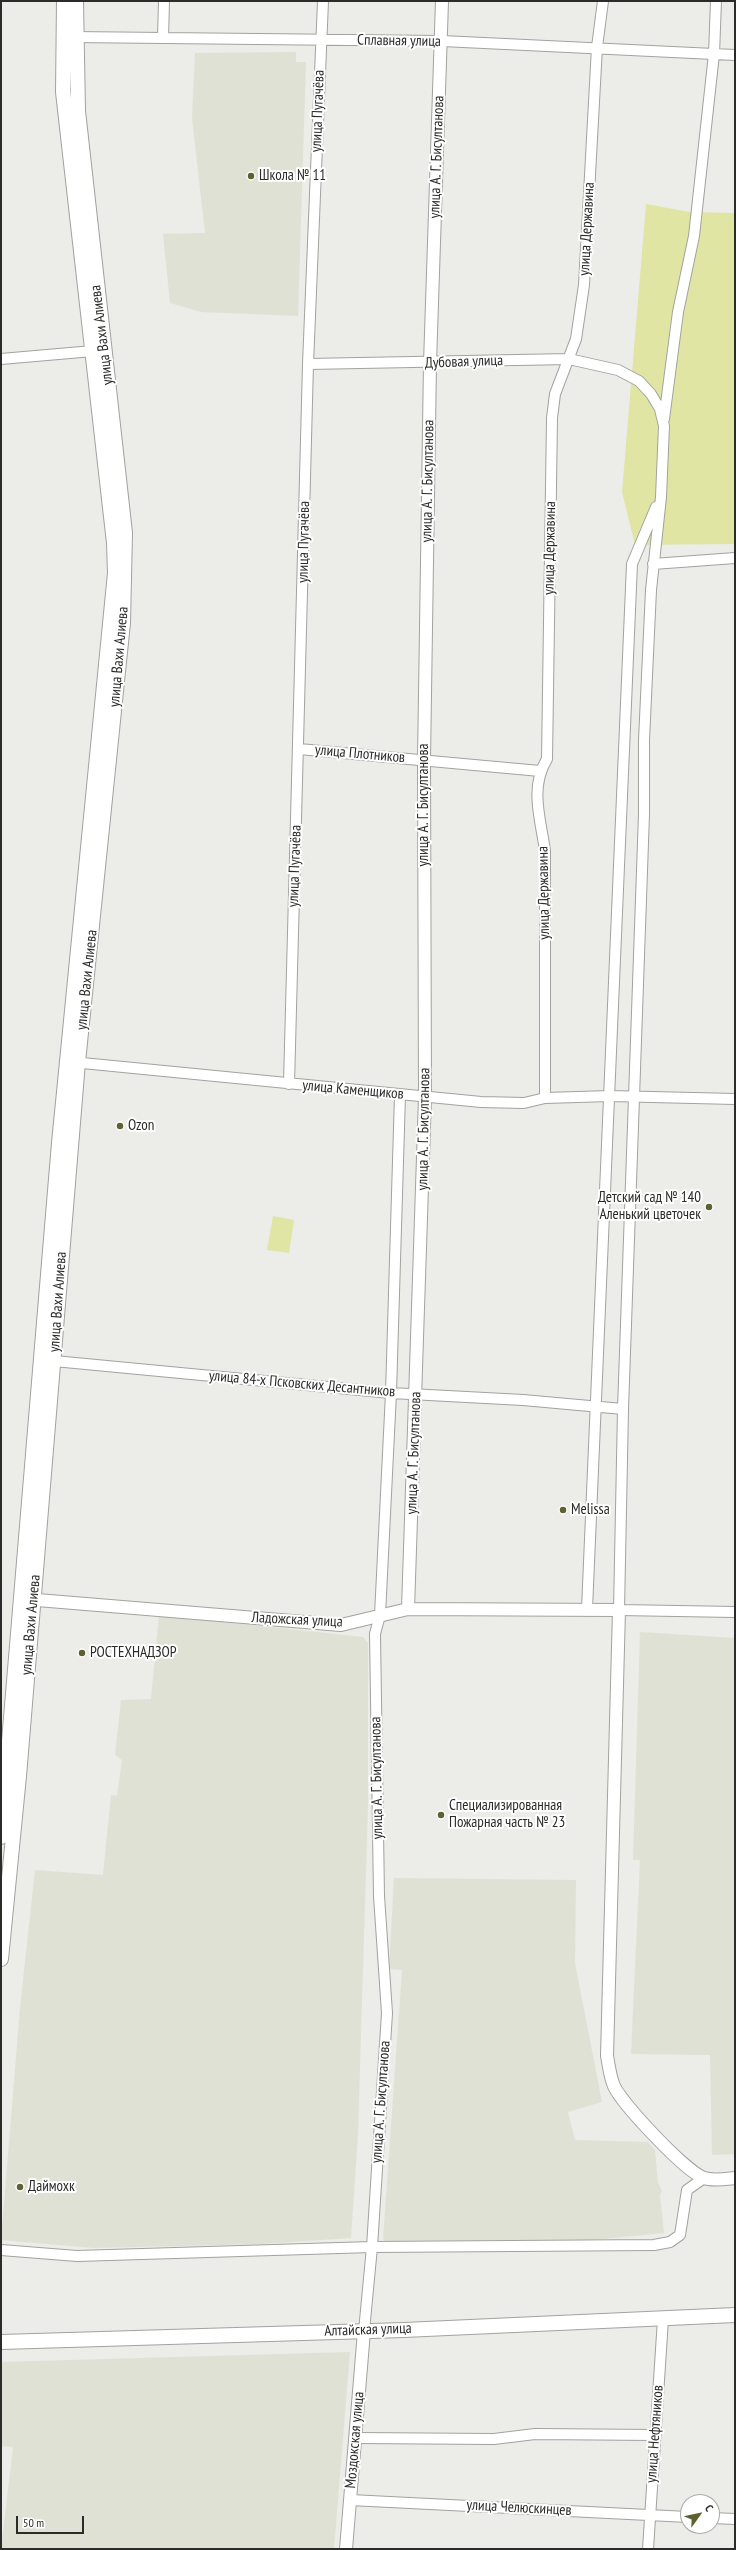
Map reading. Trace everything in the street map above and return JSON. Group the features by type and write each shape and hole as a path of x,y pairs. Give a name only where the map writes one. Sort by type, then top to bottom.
{"main road":[{"name":"улица Вахи Алиева","path":"1,1837 54,1361 73,1062 122,631 126,561 124,525 78,111 64,1"},
{"name":"улица Вахи Алиева","path":"1,1959 28,1599 115,573 114,543 64,92 69,37 76,1"},
{"name":"Алтайская улица","path":"1,2342 364,2331 735,2316"}],"street":[{"path":"163,38 164,1"},
{"name":"улица Пугачёва","path":"289,1084 308,364 320,39 323,1"},
{"name":"улица А. Г. Бисултанова","path":"408,1610 417,1395 425,1097 424,760 430,363 442,42 442,1"},
{"name":"улица Державина","path":"545,1098 545,851 538,821 537,800 540,771 547,759 552,418 555,394 576,339 584,285 597,48 603,1"},
{"path":"716,1 714,54 694,236 678,312 664,426 661,497 653,564 644,740 644,822 623,1409 608,2056 614,2085 630,2111 691,2170 704,2178 735,2178"},
{"name":"Сплавная улица","path":"69,37 320,39 442,42 735,55"},
{"path":"1,359 93,351"},
{"name":"Дубовая улица","path":"308,364 430,363 569,358 618,370 639,381 651,394 660,409 664,426"},
{"path":"587,1609 597,1407 632,564 661,497"},
{"path":"653,564 735,558"},
{"name":"улица Плотников","path":"299,749 540,771"},
{"name":"улица Каменщиков","path":"73,1062 425,1097 524,1103 545,1098 610,1096 735,1099"},
{"name":"улица А. Г. Бисултанова","path":"364,2331 372,2247 387,2013 378,1880 375,1634 380,1616 391,1393 400,1094"},
{"name":"улица 84-х Псковских Десантников","path":"54,1361 391,1393 524,1400 623,1409"},
{"name":"Ладожская улица","path":"28,1599 341,1625 408,1610 619,1610"},
{"path":"619,1610 735,1612"},
{"path":"1,2250 77,2256 372,2247 654,2245 676,2240 682,2231 688,2190 704,2178"},
{"name":"улица Нефтяников","path":"648,2549 663,2319"},
{"name":"Моздокская улица","path":"346,2549 364,2331"},
{"path":"355,2438 494,2439 535,2434 655,2435"},
{"name":"улица Челюскинцев","path":"350,2500 680,2517"},
{"path":"720,2518 735,2519"}],"shaded area":[{"name":"Школа № 11","path":"296,52 296,62 306,62 298,316 201,312 170,303 163,234 205,233 192,118 195,53"},
{"path":"159,1615 363,1637 368,1643 368,1805 358,2133 351,2238 261,2244 93,2248 1,2240 20,2008 35,1870 103,1875 111,1795 117,1796 122,1760 115,1755 121,1700 151,1699"},
{"path":"640,1632 735,1638 735,2154 712,2155 710,2055 631,2054 640,1860 633,1860"},
{"path":"394,1878 576,1880 575,1963 602,2102 568,2112 575,2140 648,2142 655,2150 658,2183 662,2191 660,2195 664,2233 582,2241 386,2242 383,2239 402,1970 389,1969"},
{"path":"350,2352 334,2549 1,2549 13,2447 1,2446 1,2362"}],"green space":[{"path":"646,204 689,212 735,213 735,544 635,545 622,492"},
{"path":"273,1216 294,1220 289,1253 267,1250"}],"place":[{"name":"Школа № 11","path":"251,176"},
{"name":"Ozon","path":"120,1126"},
{"name":"Детский сад № 140 Аленький цветочек","path":"709,1207"},
{"name":"Melissa","path":"563,1510"},
{"name":"РОСТЕХНАДЗОР","path":"82,1653"},
{"name":"Специализированная Пожарная часть № 23","path":"441,1815"},
{"name":"Даймохк","path":"20,2187"}]}
